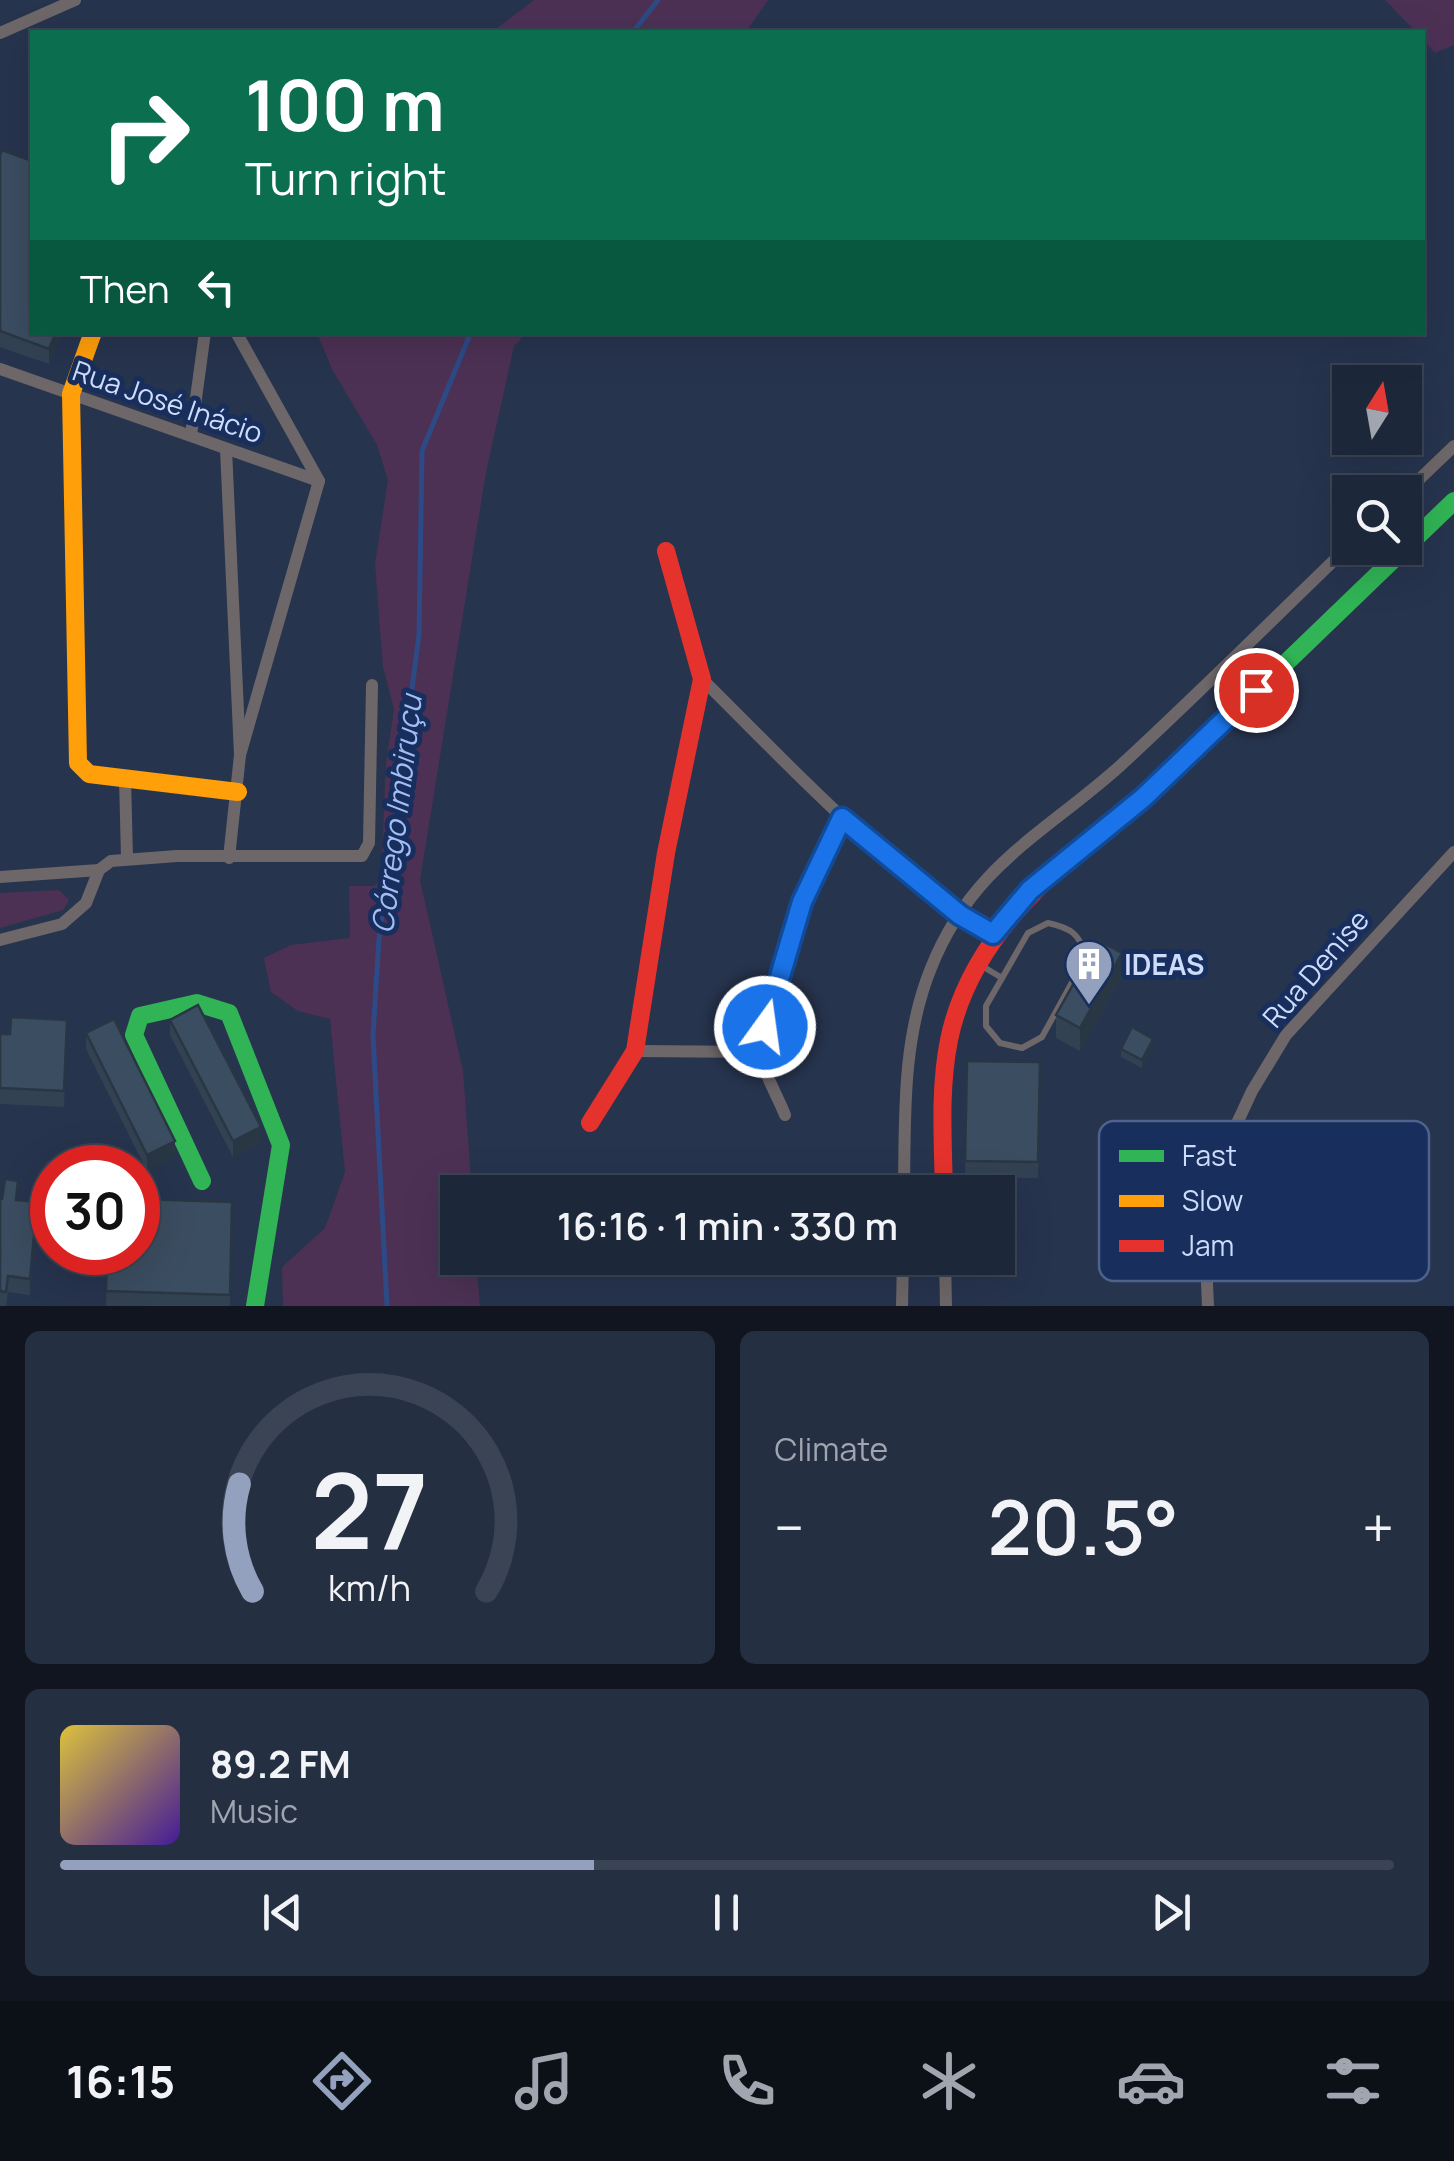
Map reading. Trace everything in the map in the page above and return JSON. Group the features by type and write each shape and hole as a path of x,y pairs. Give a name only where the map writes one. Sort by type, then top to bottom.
{"street":[{"path":"0,33 74,0"},
{"path":"93,335 71,394 78,763 89,774 238,792"},
{"path":"191,435 206,335"},
{"path":"238,335 319,481 318,496 240,755"},
{"name":"Rua José Inácio","path":"0,369 319,481"},
{"path":"1422,476 1454,446"},
{"path":"226,448 240,755 229,858"},
{"path":"944,1175 942,1106 947,1054 962,995 993,934 1030,890 1143,798 1454,501"},
{"path":"590,1123 635,1051 666,853 702,680 666,551"},
{"path":"904,1175 905,1088 916,1014 932,966 960,915 1008,854 1117,768 1332,562"},
{"path":"702,680 842,818 960,915 993,934"},
{"path":"0,940 62,924 86,903 99,870 110,861 362,856 369,843 372,684"},
{"path":"125,778 127,858"},
{"path":"785,1115 760,1052 770,1003 802,902 842,818"},
{"name":"Rua Denise","path":"1239,1121 1286,1035 1454,852"},
{"path":"0,877 99,870"},
{"path":"202,1181 134,1035 140,1016 202,1002 216,1003 228,1013 281,1146 256,1306"},
{"path":"635,1051 760,1052"},
{"path":"902,1306 903,1275"},
{"path":"945,1275 946,1306"},
{"name":"Rua Denise","path":"1207,1281 1208,1306"}],"lane":[{"path":"1048,923 1068,928 1081,939 1086,957 1042,1037 1022,1048 1000,1044 986,1026 986,1006 1002,978 1028,933 1048,923"},
{"path":"978,964 1002,978"}],"shaded area":[{"path":"534,0 768,0 747,30 495,30"},
{"path":"1385,0 1454,0 1454,45 1435,53 1425,41 1425,30 1414,30"},
{"path":"318,335 524,335 514,346 486,472 420,880 463,1071 471,1175 440,1175 440,1275 477,1275 480,1306 283,1306 282,1267 325,1228 345,1172 330,1019 298,1011 271,992 264,958 291,945 350,938 349,886 374,886 381,879 386,764 394,709 383,667 375,564 388,480 377,445 332,369"},
{"path":"59,890 69,900 63,910 0,928 0,893"}],"building":[{"path":"2,150 30,160 30,335 55,335 49,349 0,331"},
{"path":"1098,940 1122,953 1080,1028 1056,1015"},
{"path":"198,1005 261,1127 233,1141 170,1020"},
{"path":"11,1017 67,1020 64,1091 0,1088 0,1034 10,1034"},
{"path":"114,1019 175,1141 160,1148 160,1145 142,1145 86,1033"},
{"path":"1132,1027 1153,1039 1142,1060 1121,1049"},
{"path":"967,1061 1040,1062 1038,1162 965,1161"},
{"path":"5,1179 18,1181 16,1200 30,1201 30,1279 8,1276 6,1292 0,1291"},
{"path":"160,1200 232,1202 230,1295 106,1291 106,1275 160,1275"}],"waterway":[{"name":"Córrego Imbiruçu","path":"635,30 658,0"},
{"name":"Córrego Imbiruçu","path":"387,1306 373,1035 379,939 419,635 422,451 470,335"}],"traffic: fast":[{"path":"1185,760 1454,501"},
{"path":"202,1181 134,1035 140,1016 197,1003 229,1013 281,1145 255,1306"}],"traffic: slow":[{"path":"92,335 71,394 78,763 89,774 238,792"}],"traffic: jam":[{"path":"590,1123 635,1051 666,853 702,679 666,551"},
{"path":"944,1175 943,1097 949,1040 963,995 984,954 1043,883 1185,760"}],"place":[{"name":"IDEAS","path":"1089,1006"}],"route":[{"path":"765,1027 802,902 842,818 960,915 993,934 1030,890 1143,798 1256,690"}]}
